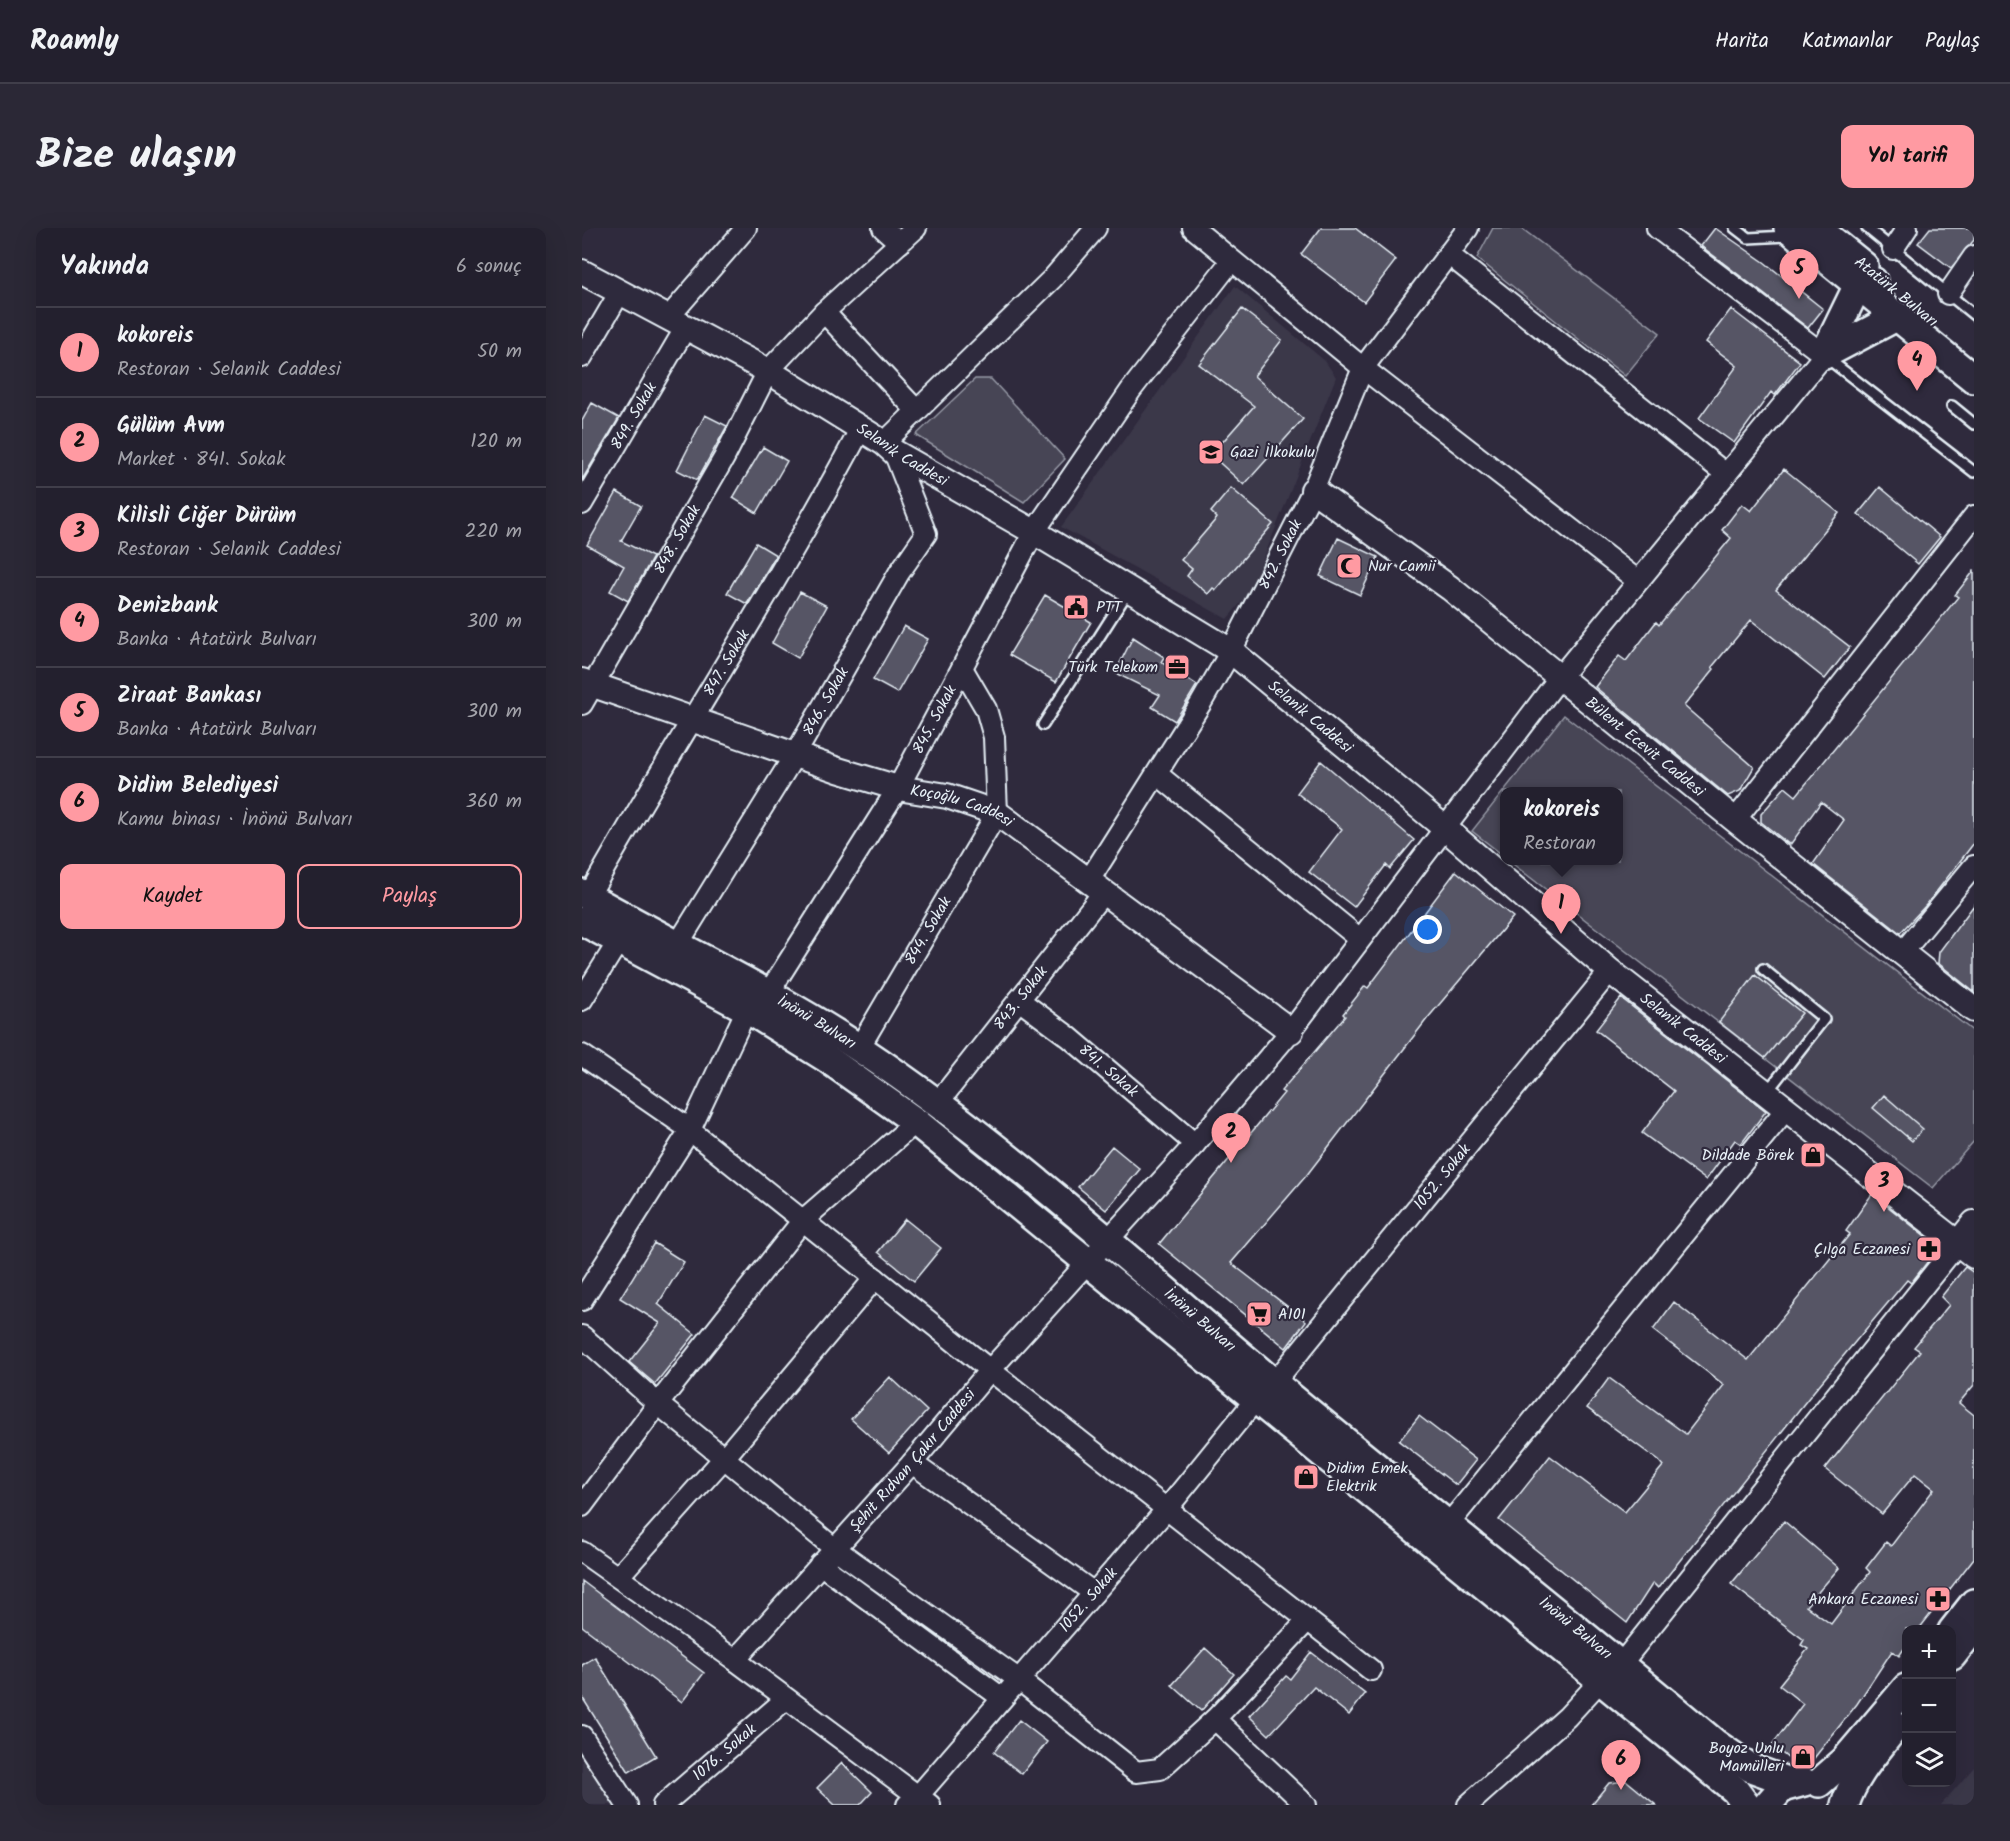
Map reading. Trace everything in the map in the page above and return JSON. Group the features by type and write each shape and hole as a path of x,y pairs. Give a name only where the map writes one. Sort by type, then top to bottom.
{"main road":[{"name":"Atatürk Bulvarı","path":"1801,231 1974,356"},
{"path":"1824,355 1869,282"},
{"name":"Atatürk Bulvarı","path":"1869,282 1898,316 1974,379"},
{"path":"1824,355 1898,316"},
{"name":"İnönü Bulvarı","path":"584,904 618,942 859,1048 937,1104 1107,1240 1265,1391 1611,1672 1751,1768 1792,1783"},
{"name":"İnönü Bulvarı","path":"584,904 678,944 758,1002 826,1058 916,1122 1089,1261 1448,1525 1611,1672 1735,1790 1746,1805"},
{"path":"1956,1626 1974,1603"},
{"path":"1956,1651 1974,1628"},
{"path":"1819,1783 1844,1761 1902,1693"},
{"path":"1767,1805 1774,1795 1792,1783 1819,1783 1829,1789 1844,1805 1860,1773 1902,1717"}],"street":[{"name":"849. Sokak","path":"582,504 677,322 746,228"},
{"path":"883,228 900,243"},
{"name":"848. Sokak","path":"586,690 723,458 768,371 824,312 916,228"},
{"path":"889,448 917,411 1053,278 1096,228"},
{"path":"1192,228 1362,368 1638,581"},
{"name":"842. Sokak","path":"1096,888 1157,774 1231,651 1313,490 1362,368 1468,228"},
{"path":"1657,228 1824,355"},
{"path":"1893,249 1907,228"},
{"path":"1448,254 1726,474"},
{"path":"1948,294 1974,256"},
{"name":"845. Sokak","path":"582,1300 690,1130 758,1002 898,788 1034,532 1131,390 1231,261"},
{"name":"Selanik Caddesi","path":"582,272 768,371 861,428 889,448 1231,651 1446,829 1610,971 1966,1249"},
{"path":"582,357 620,292"},
{"path":"824,312 917,411"},
{"name":"Şehit Rıdvan Çakır Caddesi","path":"735,1660 912,1463 990,1370 1195,1144 1291,1031 1559,678 1824,355"},
{"name":"847. Sokak","path":"584,904 692,717 809,526 861,428"},
{"name":"846. Sokak","path":"678,944 796,753 899,573 926,534 889,448"},
{"name":"Bülent Ecevit Caddesi","path":"1313,490 1450,588 1735,820 1974,1010"},
{"path":"1735,820 1974,516"},
{"path":"962,668 986,709 994,737 997,813"},
{"name":"Koçoğlu Caddesi","path":"586,690 692,717 838,770 898,788 947,796 997,813 1291,1031"},
{"path":"1157,774 1360,939"},
{"name":"844. Sokak","path":"859,1048 997,813"},
{"path":"1902,953 1974,866"},
{"name":"843. Sokak","path":"937,1104 1019,1000 1096,888"},
{"path":"582,1000 618,942"},
{"name":"1052. Sokak","path":"918,1802 1018,1679 1166,1510 1610,971"},
{"name":"841. Sokak","path":"1019,1000 1069,1037 1195,1144"},
{"path":"582,1056 690,1130 1166,1510 1371,1670"},
{"path":"1448,1525 1787,1108"},
{"path":"582,1506 658,1404 803,1220 916,1122"},
{"path":"1468,1805 1567,1717 1611,1672 1966,1249 1974,1223"},
{"path":"618,1577 724,1458 875,1278"},
{"path":"582,1336 658,1404 834,1548 1018,1679 1137,1772 1160,1769 1215,1719 1308,1620"},
{"path":"912,1463 1094,1593"},
{"path":"582,1552 735,1660 918,1802"},
{"path":"820,1564 1002,1698"},
{"name":"1076. Sokak","path":"663,1805 786,1699"},
{"path":"1215,1719 1306,1805"},
{"path":"582,1736 627,1805"}],"lane":[{"path":"1735,228 1748,238 1801,231"},
{"path":"1867,228 1974,315"},
{"path":"1824,355 1974,472"},
{"path":"1952,406 1974,424"},
{"path":"1043,725 1129,590"},
{"path":"1763,969 1824,1019 1767,1092"}],"shaded area":[{"path":"1493,228 1521,228 1660,333 1625,376 1477,258"},
{"name":"Gazi İlkokulu","path":"1235,286 1325,361 1336,377 1250,592 1227,619 1061,527"},
{"path":"975,379 991,379 1065,459 1024,502 916,435"},
{"path":"1564,715 1974,1032 1974,1141 1933,1188 1514,865 1623,865 1623,787 1507,787"},
{"path":"1500,796 1500,853 1472,831"},
{"path":"582,1736 627,1805 582,1805"},
{"path":"1974,1767 1974,1805 1941,1805"}],"building":[{"path":"1321,228 1355,228 1396,260 1364,302 1301,254"},
{"path":"1715,228 1764,262 1823,309 1808,328 1701,246"},
{"path":"1930,228 1974,228 1974,240 1951,268 1918,243"},
{"path":"1242,309 1282,340 1254,376 1303,419 1244,485 1211,455 1254,406 1199,364"},
{"path":"1731,309 1800,362 1775,395 1771,392 1734,443 1699,418 1737,366 1706,342"},
{"path":"592,403 619,418 582,480 582,421"},
{"path":"705,415 727,426 697,480 677,470"},
{"path":"763,447 787,461 757,513 733,498"},
{"path":"1784,469 1839,513 1776,590 1850,647 1825,679 1751,620 1712,667 1714,669 1684,706 1754,767 1740,791 1728,796 1595,687 1619,656 1626,661 1656,622 1659,625 1731,538 1722,530 1742,504 1751,511"},
{"path":"1880,487 1940,537 1918,564 1858,514"},
{"path":"1231,488 1273,524 1216,590 1213,588 1208,594 1187,576 1192,569 1181,560 1217,518 1211,512"},
{"path":"617,492 641,506 621,541 653,557 628,601 610,591 624,566 587,545"},
{"name":"Nur Camii","path":"1338,538 1378,557 1360,595 1320,576"},
{"path":"756,543 776,555 747,604 727,593"},
{"path":"1974,571 1974,843 1927,904 1900,933 1813,864 1844,820 1821,802 1790,845 1761,822 1761,814 1785,787 1796,796 1958,597 1955,595"},
{"path":"800,592 827,606 798,658 772,643"},
{"path":"1045,595 1091,622 1056,682 1009,655"},
{"path":"904,626 928,639 897,693 873,680"},
{"path":"1133,637 1164,657 1161,662 1197,685 1175,721 1152,707 1160,695 1115,673"},
{"path":"1321,761 1414,840 1390,869 1386,865 1354,907 1309,872 1342,829 1297,793"},
{"path":"1456,871 1513,917 1427,1019 1306,1176 1231,1263 1306,1321 1286,1348 1159,1244 1284,1093 1281,1091 1345,1016 1343,1014 1365,986 1368,988"},
{"path":"1974,905 1974,992 1938,963 1939,952"},
{"path":"1755,975 1802,1013 1765,1058 1719,1022"},
{"path":"1621,998 1766,1111 1741,1144 1735,1140 1706,1180 1642,1133 1674,1091 1596,1030"},
{"path":"1884,1095 1923,1129 1912,1141 1873,1108"},
{"path":"1112,1146 1140,1169 1106,1210 1078,1187"},
{"path":"1872,1194 1939,1247 1911,1283 1907,1280 1814,1391 1658,1588 1653,1583 1627,1623 1499,1520 1550,1456 1625,1512 1663,1466 1587,1408 1609,1378 1686,1434 1724,1385 1653,1330 1674,1302 1748,1360 1850,1234 1846,1231"},
{"path":"905,1219 941,1248 914,1281 878,1252"},
{"path":"654,1243 684,1262 658,1304 695,1334 655,1384 629,1362 660,1323 620,1298"},
{"path":"1965,1267 1974,1273 1974,1385 1959,1403 1974,1415 1974,1558 1922,1625 1902,1625 1902,1652 1899,1656 1892,1651 1857,1704 1807,1767 1799,1767 1772,1745 1803,1704 1779,1685 1808,1649 1801,1645 1804,1640 1731,1584 1784,1521 1839,1568 1806,1606 1831,1624 1870,1572 1866,1568 1886,1542 1891,1546 1934,1489 1915,1474 1882,1514 1825,1469 1920,1351 1914,1347 1949,1305 1941,1297"},
{"path":"890,1377 927,1411 889,1453 851,1419"},
{"path":"1419,1416 1476,1460 1456,1485 1399,1441"},
{"path":"582,1581 704,1673 682,1702 582,1626"},
{"path":"1205,1648 1234,1674 1201,1711 1172,1685"},
{"path":"1311,1652 1365,1694 1349,1715 1314,1687 1269,1735 1249,1716 1286,1676 1290,1679"},
{"path":"595,1657 656,1756 629,1772 582,1697 582,1665"},
{"path":"1019,1720 1047,1742 1022,1774 994,1752"},
{"path":"842,1763 872,1792 860,1805 835,1805 817,1788"},
{"path":"1627,1781 1656,1805 1591,1805 1609,1783"}],"place":[{"name":"Ziraat Bankası","path":"1799,299"},
{"name":"Denizbank","path":"1917,391"},
{"name":"Gazi İlkokulu","path":"1211,452"},
{"name":"Nur Camii","path":"1349,566"},
{"name":"PTT","path":"1076,607"},
{"name":"Türk Telekom","path":"1177,667"},
{"name":"kokoreis","path":"1561,934"},
{"name":"Dildade Börek","path":"1813,1155"},
{"name":"Gülüm Avm","path":"1231,1163"},
{"name":"Kilisli Ciğer Dürüm","path":"1884,1212"},
{"name":"Çılga Eczanesi","path":"1929,1249"},
{"name":"A101","path":"1259,1314"},
{"name":"Didim Emek Elektrik","path":"1306,1477"},
{"name":"Ankara Eczanesi","path":"1938,1599"},
{"name":"Boyoz Unlu Mamülleri","path":"1803,1757"},
{"name":"Didim Belediyesi","path":"1621,1790"}]}
